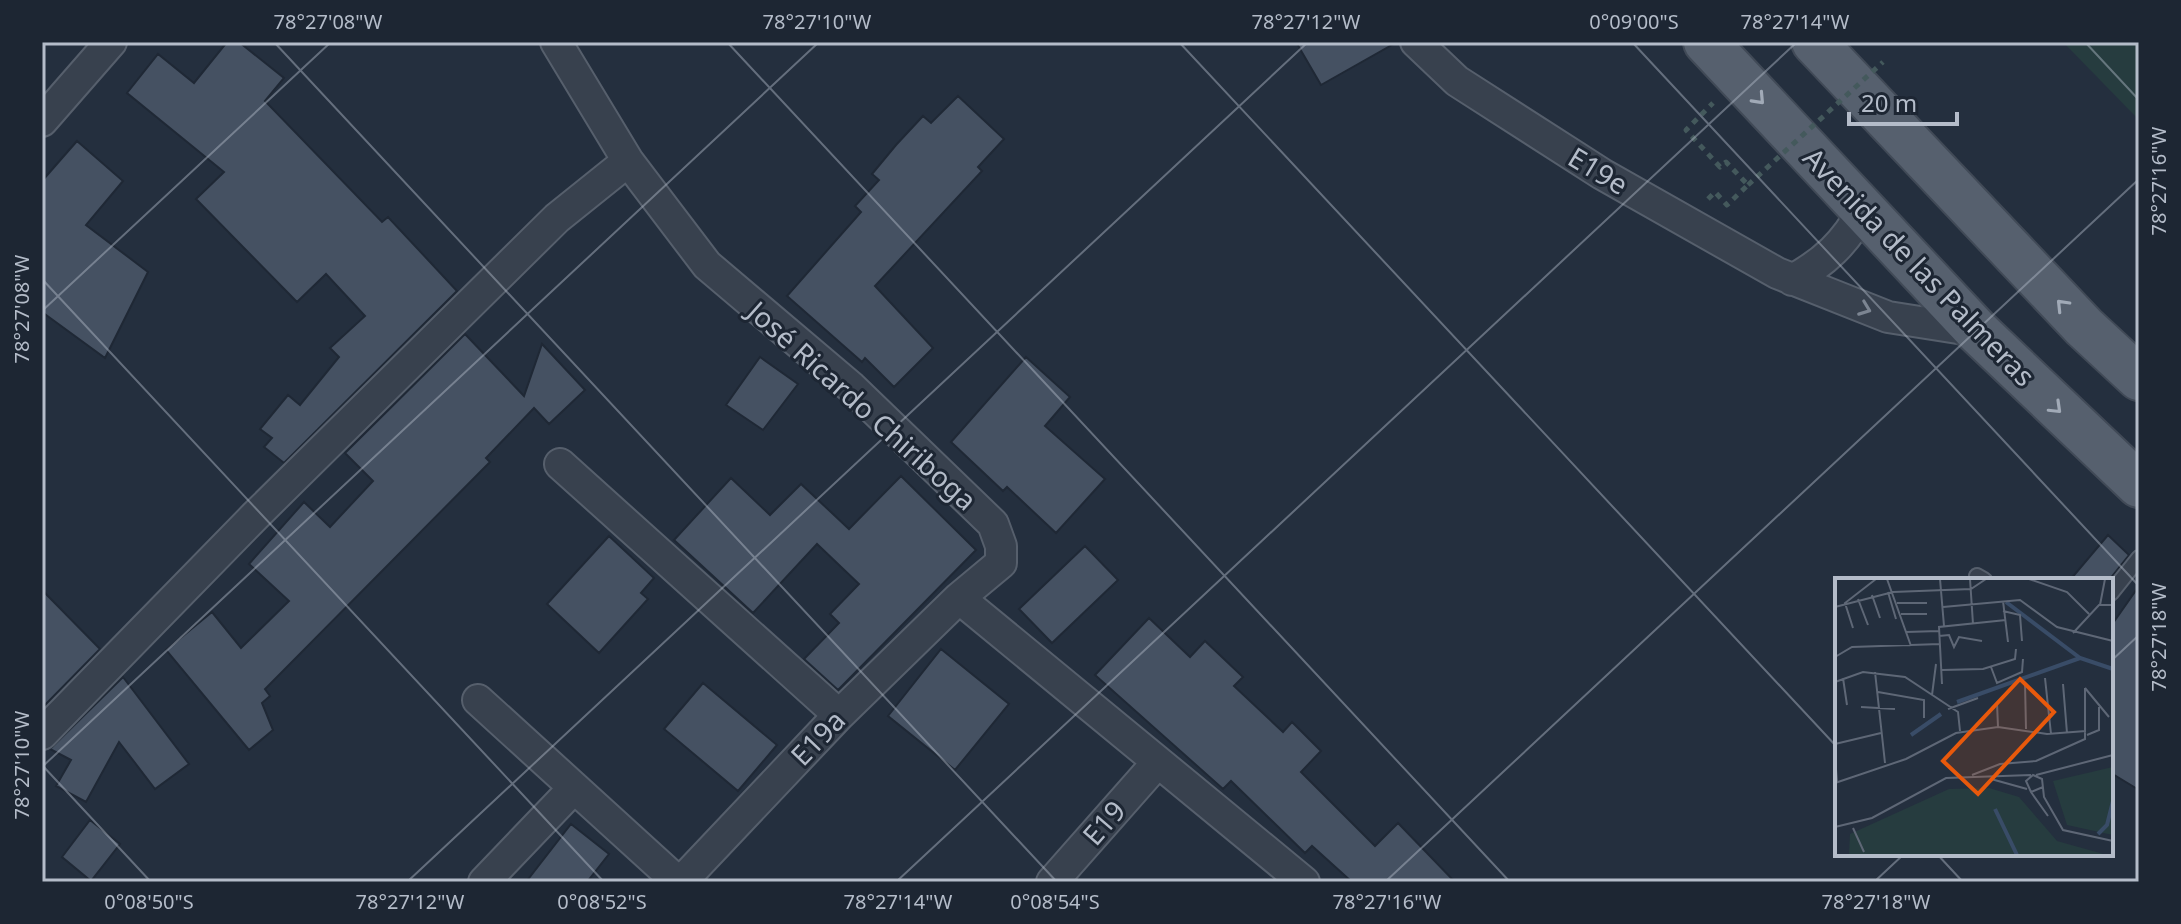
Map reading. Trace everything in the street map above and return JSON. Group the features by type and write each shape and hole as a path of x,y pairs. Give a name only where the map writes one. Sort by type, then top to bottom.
{"main road":[{"name":"Avenida de las Palmeras","path":"1706,42 1977,331 2139,485"},
{"path":"1814,42 2084,327 2139,378"}],"street":[{"path":"42,121 111,42"},
{"name":"José Ricardo Chiriboga","path":"556,42 628,161 707,265 851,387 993,524 1001,546 1001,563 959,598"},
{"name":"E19e","path":"1416,42 1457,81 1602,174 1792,280 1888,317 1977,331"},
{"path":"42,734 255,516 557,218 628,161"},
{"path":"1792,280 1832,253 1851,233 1863,210"},
{"path":"560,464 839,715"},
{"path":"959,598 1304,882"},
{"name":"E19a","path":"680,882 839,715 959,598"},
{"path":"478,700 573,789 680,882"},
{"name":"E19","path":"1052,882 1157,763"},
{"path":"484,882 573,789"}],"lane":[{"path":"2113,590 2139,558"}],"path":[{"path":"1715,192 1727,205 1883,62"},
{"path":"1686,130 1720,167 1726,162 1748,185"}],"green space":[{"path":"2063,42 2139,42 2139,120"}],"building":[{"path":"227,42 239,42 284,78 265,101 382,222 388,217 457,291 284,463 264,447 272,438 260,429 288,395 300,405 339,357 330,348 365,316 326,274 297,302 196,199 224,172 127,93 158,54 194,83"},
{"path":"1296,42 1397,42 1321,85"},
{"path":"958,96 1004,139 978,167 982,171 875,286 933,348 894,387 865,358 862,362 787,296 861,212 855,206 879,180 872,174 896,145 923,116 931,123"},
{"path":"77,141 123,181 86,225 148,272 105,358 42,312 42,181"},
{"path":"465,334 524,396 542,344 585,390 549,424 534,408 486,458 490,462 265,689 270,696 262,703 273,730 249,750 166,650 212,612 241,648 289,601 249,564 304,502 330,527 373,481 345,453"},
{"path":"760,357 798,384 763,430 726,405"},
{"path":"1026,357 1070,397 1045,426 1105,479 1056,533 1007,487 1003,491 951,442"},
{"path":"901,476 976,550 838,690 804,659 839,623 830,614 859,584 817,544 753,613 674,540 731,478 770,515 801,484 849,529"},
{"path":"2108,535 2129,555 2111,578 2072,578"},
{"path":"609,536 654,578 641,593 648,599 599,653 547,604"},
{"path":"1085,546 1118,580 1052,643 1019,609"},
{"path":"2139,586 2139,790 2113,774 2113,623"},
{"path":"42,590 100,649 42,708"},
{"path":"1149,618 1190,657 1205,641 1243,677 1234,686 1283,732 1292,722 1321,751 1301,772 1375,846 1398,823 1455,882 1352,882 1312,846 1305,853 1231,781 1223,789 1095,675"},
{"path":"941,649 1009,704 955,770 888,716"},
{"path":"123,677 189,764 155,789 119,742 86,802 56,786 71,760 50,749"},
{"path":"703,683 777,745 738,791 664,729"},
{"path":"90,820 120,844 91,881 62,857"},
{"path":"571,824 609,854 587,882 526,882"}]}
